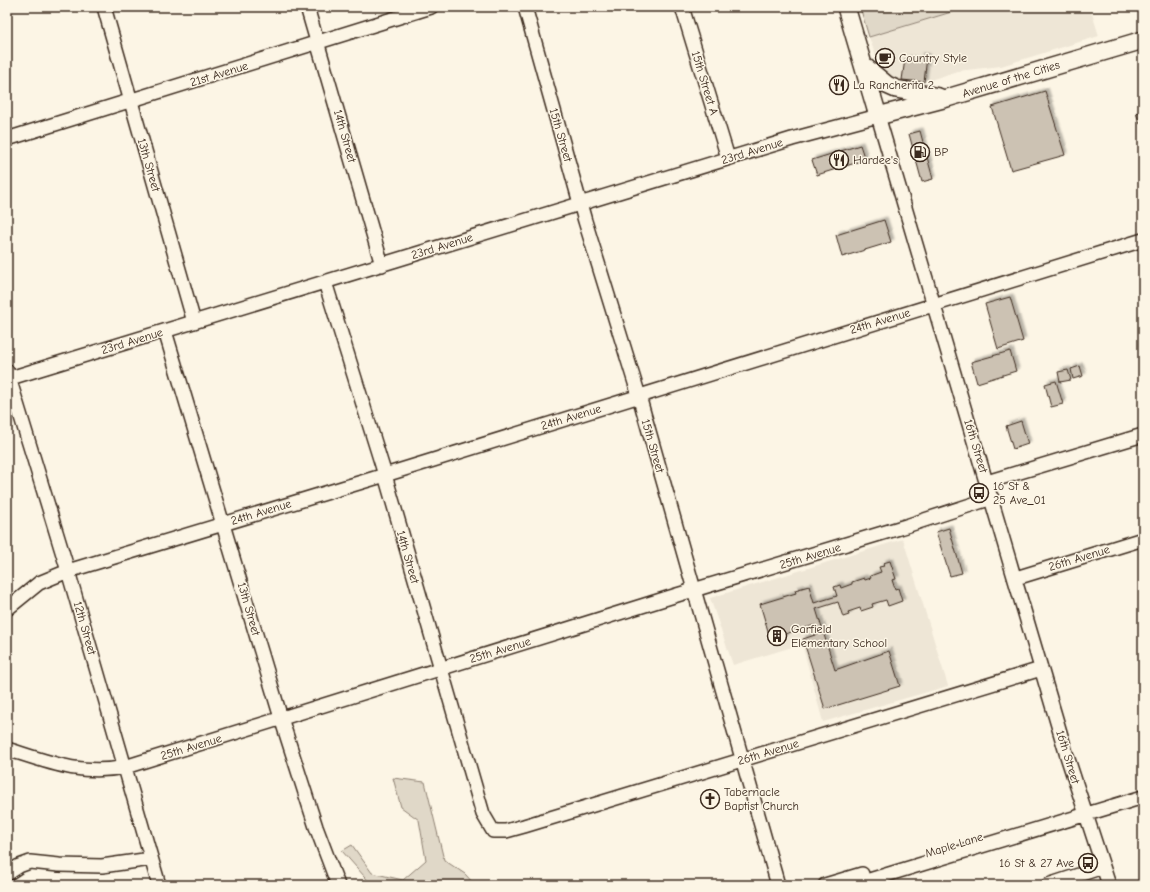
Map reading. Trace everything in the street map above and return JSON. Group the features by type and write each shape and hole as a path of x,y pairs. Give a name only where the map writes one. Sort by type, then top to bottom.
{"main road":[{"name":"16th Street","path":"846,7 878,116"},
{"name":"Avenue of the Cities","path":"878,116 947,98 1143,40"},
{"path":"863,65 887,85 896,89 947,98"}],"street":[{"name":"13th Street","path":"104,7 194,322"},
{"name":"14th Street","path":"307,7 382,265"},
{"name":"21st Avenue","path":"7,139 431,7"},
{"name":"15th Street","path":"525,7 580,204 639,396 693,591 778,885"},
{"name":"15th Street A","path":"682,7 728,158"},
{"name":"23rd Avenue","path":"8,377 382,265 728,158 802,136 878,116"},
{"name":"16th Street","path":"878,116 1016,578 1041,669 1109,885"},
{"name":"24th Avenue","path":"7,609 39,583 68,571 385,475 1143,240"},
{"name":"14th Street","path":"325,282 385,475 483,814 493,831"},
{"name":"13th Street","path":"165,331 224,523 281,718 316,827 338,885"},
{"name":"12th Street","path":"8,377 68,571 159,885"},
{"path":"987,482 1143,434"},
{"name":"25th Avenue","path":"7,749 67,768 85,771 108,771 125,768 204,744 281,718 906,526 992,498"},
{"name":"26th Avenue","path":"1016,578 1143,539"},
{"name":"26th Avenue","path":"493,831 506,831 524,826 1041,669"},
{"path":"1085,810 1143,797"},
{"name":"Maple Lane","path":"825,885 1085,810"},
{"name":"Maple Lane","path":"852,885 1085,810"},
{"path":"7,874 19,866 30,862 94,866 151,859"},
{"path":"1048,885 1103,867"}],"shaded area":[{"path":"860,7 968,7 869,37"},
{"path":"968,7 1090,7 1099,36 1001,66 958,71 918,84 891,78 881,70 869,37"},
{"name":"Garfield Elementary School","path":"903,539 948,686 823,722 802,644 733,665 710,598"},
{"path":"393,778 425,782 444,860 465,874 475,885 372,885 342,851 352,845 372,873 403,880 426,860 419,820 401,807"}],"building":[{"path":"920,56 927,57 924,82 902,80 905,59 919,60"},
{"path":"1045,91 1065,155 1011,170 992,107"},
{"path":"1143,111 1143,123 1140,124 1136,113"},
{"name":"BP","path":"920,131 933,179 922,182 909,134"},
{"name":"Hardee's","path":"860,145 865,160 817,175 812,160"},
{"path":"884,220 891,242 842,257 836,235"},
{"path":"1010,297 1023,341 998,349 985,304"},
{"path":"1010,351 1016,371 977,383 971,362"},
{"path":"1080,366 1083,376 1073,379 1071,369"},
{"path":"1068,370 1071,380 1060,382 1058,372"},
{"path":"1056,381 1063,404 1051,407 1045,384"},
{"path":"1021,421 1028,444 1013,449 1006,426"},
{"path":"949,528 962,573 950,576 936,532"},
{"name":"Garfield Elementary School","path":"890,561 896,579 892,580 895,589 898,588 902,601 888,606 886,600 872,604 873,607 861,611 860,608 848,612 849,615 843,617 838,602 816,609 835,670 889,651 900,686 825,709 803,639 818,634 815,625 785,634 786,637 771,641 760,604 796,593 795,590 809,586 814,603 837,596 834,587 840,585 841,588 864,578 865,580 871,578 870,576 881,572 879,567 884,566 883,563"}],"place":[{"name":"Country Style","path":"885,58"},
{"name":"La Rancherita 2","path":"839,85"},
{"name":"BP","path":"920,152"},
{"name":"Hardee's","path":"839,160"},
{"name":"16 St & 25 Ave_01","path":"979,493"},
{"name":"Garfield Elementary School","path":"777,636"},
{"name":"Tabernacle Baptist Church","path":"710,799"},
{"name":"16 St & 27 Ave","path":"1088,863"}]}
